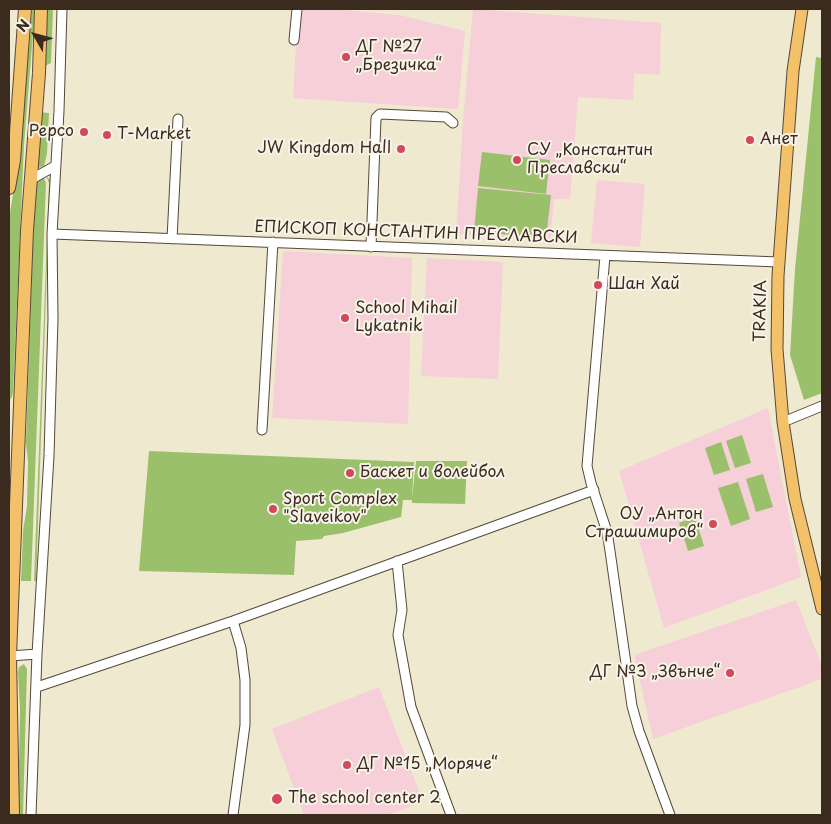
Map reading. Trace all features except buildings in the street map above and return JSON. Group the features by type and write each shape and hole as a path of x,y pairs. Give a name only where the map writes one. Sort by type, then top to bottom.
{"highway":[{"path":"9,188 19,102 25,9"},
{"path":"12,815 10,656 30,180 39,73 41,9"},
{"path":"9,404 21,397"},
{"path":"9,425 19,438"}],"main road":[{"name":"TRAKIA","path":"802,9 793,71 779,262 777,349 783,422 796,499 822,609"}],"street":[{"path":"31,815 49,456 53,319 52,234 59,111 62,9"},
{"path":"294,40 297,9"},
{"path":"371,246 376,118 380,114 446,117 453,123"},
{"path":"172,239 178,119"},
{"path":"30,180 55,166"},
{"name":"ЕПИСКОП КОНСТАНТИН ПРЕСЛАВСКИ","path":"52,234 779,262"},
{"path":"262,430 273,242"},
{"path":"605,256 587,466 607,532 634,714 670,815"},
{"path":"783,422 822,406"},
{"path":"37,687 233,621 594,490"},
{"path":"397,561 402,610 398,635 411,707 451,815"},
{"path":"233,621 241,648 245,680 244,725 233,815"},
{"path":"10,656 38,654"}],"shaded area":[{"name":"ДГ №27 „Брезичка“","path":"298,9 333,9 399,15 465,31 458,109 293,98"},
{"name":"СУ „Константин Преславски“","path":"473,9 661,23 660,75 634,73 633,100 578,97 570,199 554,199 550,241 456,234 463,121"},
{"path":"597,180 645,184 640,247 591,243"},
{"name":"School Mihail Lykatnik","path":"283,251 412,258 408,424 272,418"},
{"path":"427,258 503,262 498,379 421,376"},
{"name":"ОУ „Антон Страшимиров“","path":"768,408 801,577 664,628 619,471"},
{"name":"ДГ №3 „Звънче“","path":"796,600 822,666 822,679 653,739 634,655"},
{"name":"ДГ №15 „Моряче“","path":"379,687 423,802 388,815 304,815 272,729"}],"green space":[{"path":"32,9 35,9 24,145 13,392 9,401 9,219 21,144"},
{"path":"48,9 53,9 51,63 43,67"},
{"path":"816,57 822,58 822,393 804,400 790,355 795,269"},
{"path":"38,112 49,113 47,154 44,166 38,168"},
{"path":"482,152 550,160 546,194 478,186"},
{"path":"40,175 46,183 31,581 21,581 23,531 27,506 28,462 26,443 35,183"},
{"path":"46,176 50,180 36,581 34,581 49,183"},
{"path":"478,188 551,195 546,239 474,231"},
{"path":"742,435 751,463 735,468 726,441"},
{"path":"721,442 730,470 714,475 705,448"},
{"name":"Sport Complex \"Slaveikov\"","path":"149,451 414,462 412,499 416,461 467,461 465,504 412,503 412,500 403,500 401,517 343,533 324,536 322,539 296,541 294,575 139,571"},
{"path":"763,474 773,507 756,512 746,479"},
{"path":"738,482 750,519 731,526 718,488"},
{"path":"695,517 704,546 688,551 679,523"},
{"path":"24,664 27,669 23,815 18,815 20,710 18,672 19,667"}],"place":[{"name":"ДГ №27 „Брезичка“","path":"346,57"},
{"name":"Pepco","path":"84,132"},
{"name":"T-Market","path":"107,135"},
{"name":"Анет","path":"750,140"},
{"name":"JW Kingdom Hall","path":"401,149"},
{"name":"СУ „Константин Преславски“","path":"517,160"},
{"name":"Шан Хай","path":"598,285"},
{"name":"School Mihail Lykatnik","path":"345,318"},
{"name":"Баскет и волейбол","path":"350,473"},
{"name":"Sport Complex \"Slaveikov\"","path":"273,509"},
{"name":"ОУ „Антон Страшимиров“","path":"713,524"},
{"name":"ДГ №3 „Звънче“","path":"730,673"},
{"name":"ДГ №15 „Моряче“","path":"347,765"},
{"name":"The school center 2","path":"277,799"}]}
